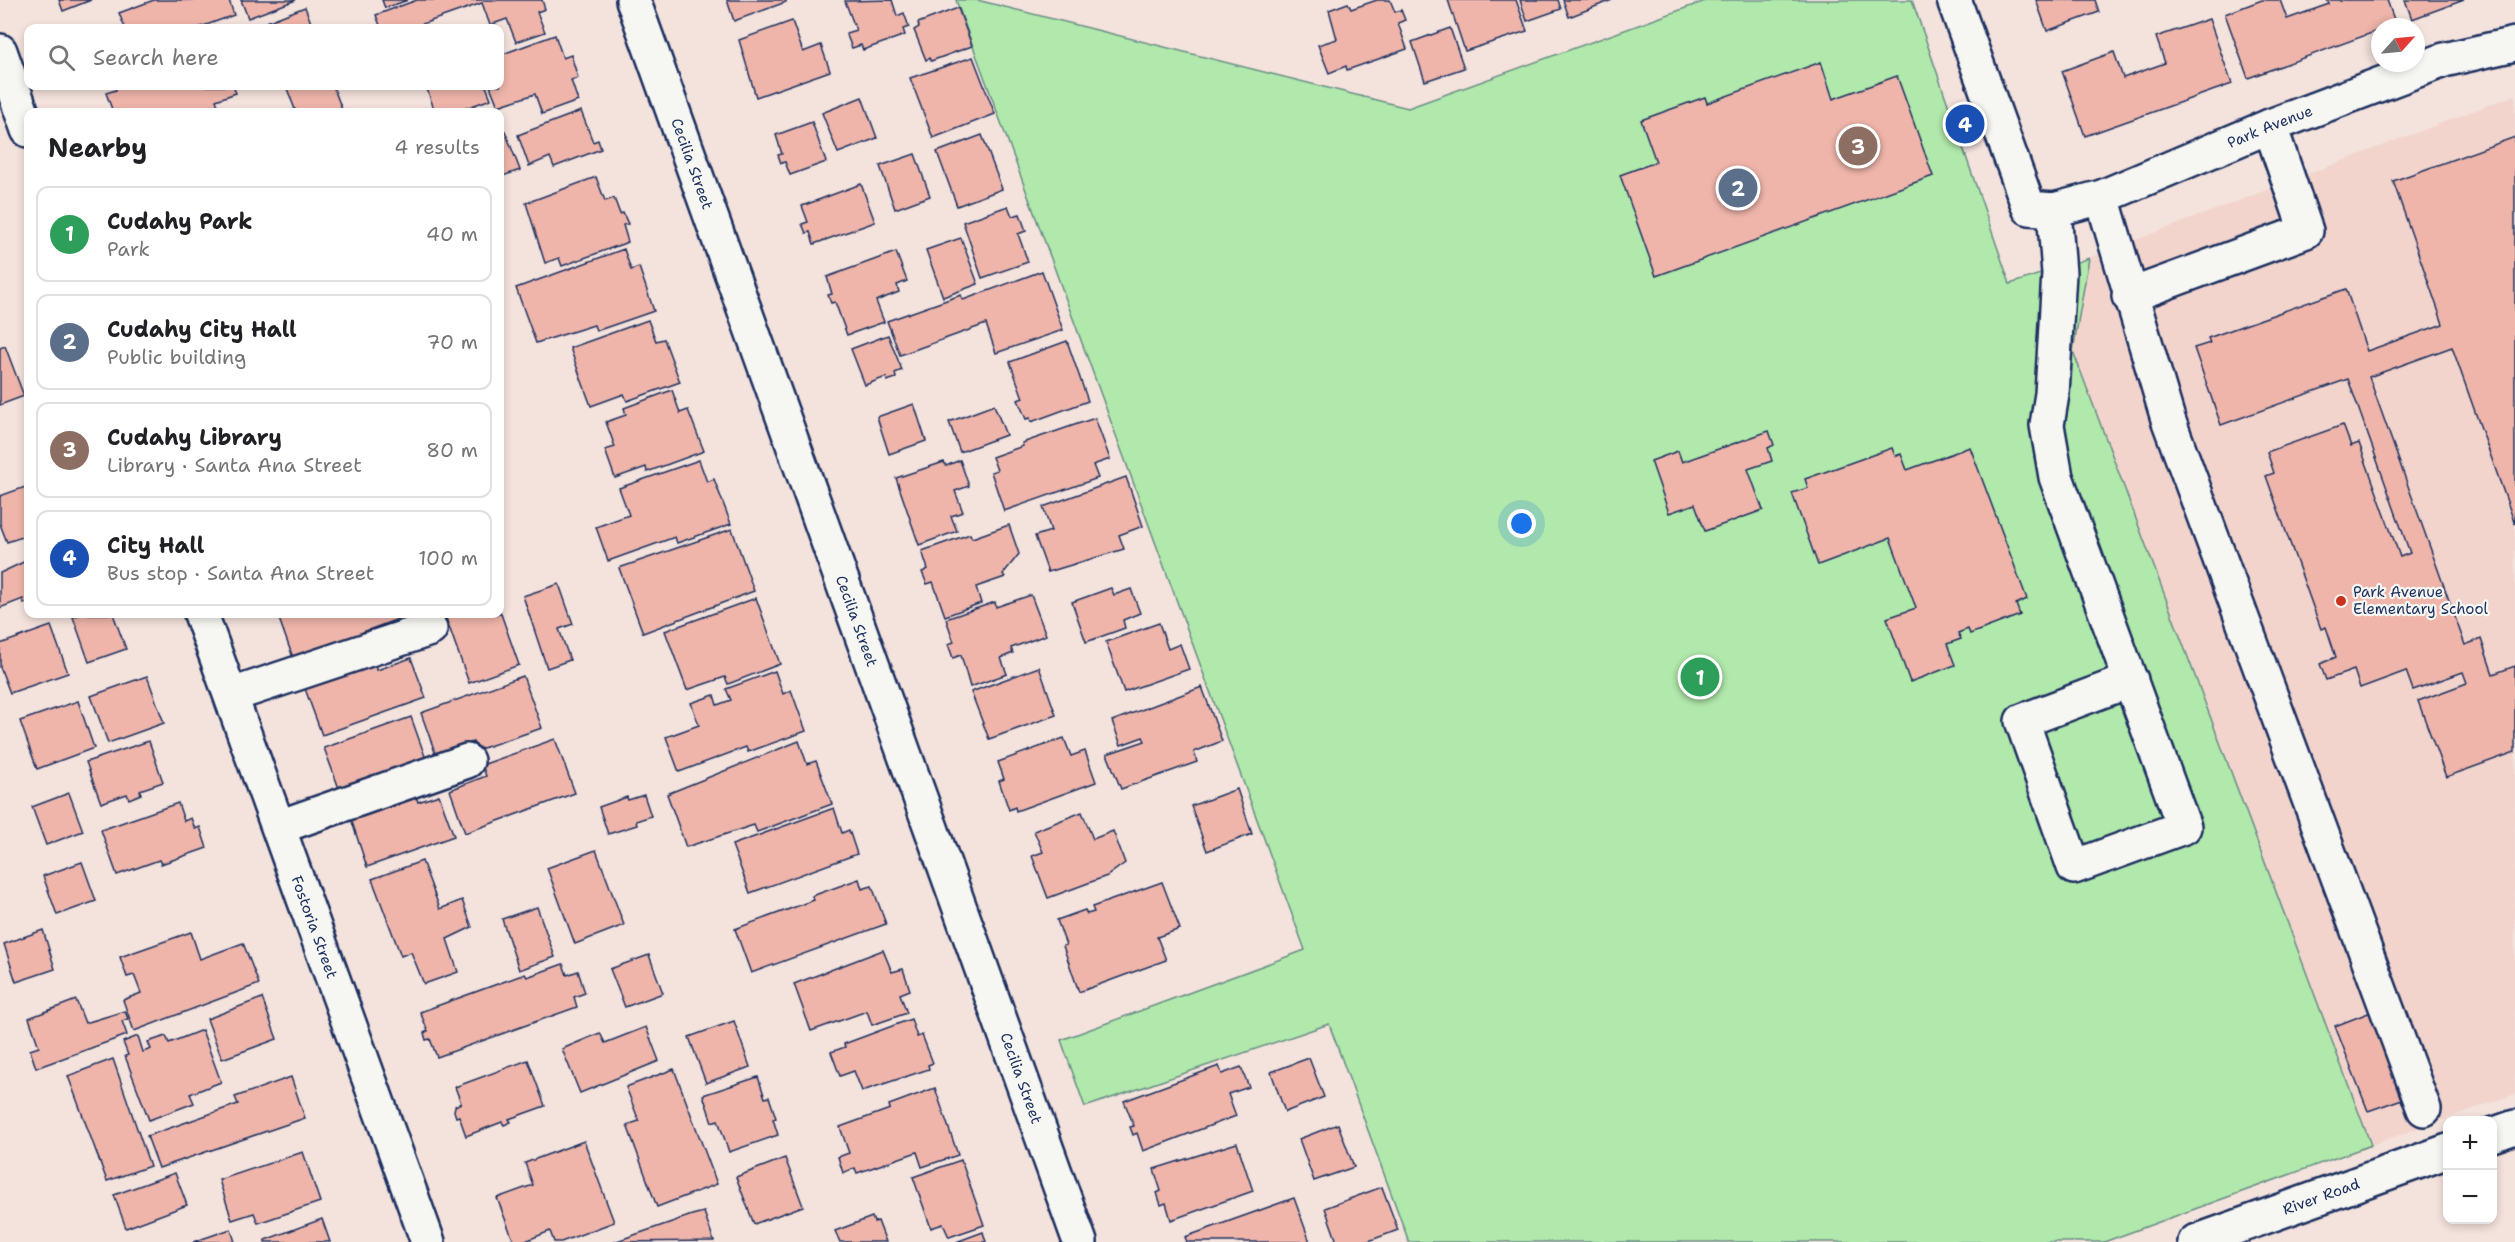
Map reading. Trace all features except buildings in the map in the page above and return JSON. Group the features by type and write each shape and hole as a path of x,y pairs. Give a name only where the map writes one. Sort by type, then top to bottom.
{"street":[{"name":"Cecilia Street","path":"633,0 1080,1242"},
{"path":"1954,0 2041,209 2059,273 2052,394 2047,425 2056,477 2131,680 2184,827 2074,867 2022,721 2131,680"},
{"name":"Park Avenue","path":"2041,209 2102,197 2270,126 2444,60 2515,44"},
{"path":"0,51 24,119"},
{"path":"2129,296 2306,231 2270,126"},
{"path":"2102,197 2129,296 2168,419 2424,1108"},
{"name":"Fostoria Street","path":"203,618 428,1242"},
{"path":"232,695 430,629"},
{"path":"279,827 467,760"},
{"path":"2497,1134 2515,1127"},
{"name":"River Road","path":"2195,1242 2443,1153"}],"shaded area":[{"name":"Park Avenue Elementary School","path":"2515,95 2515,1094 2453,1116 2443,1116 2443,1120 2371,1145 2073,350 2089,258"}],"green space":[{"path":"956,0 977,0 1408,108 1708,0 1912,0 2010,284 2089,258 2073,351 2371,1145 2104,1242 1409,1242 1329,1024 1085,1107 1061,1040 1305,950"}],"place":[{"name":"City Hall","path":"1965,124"},
{"name":"Cudahy Library","path":"1858,146"},
{"name":"Cudahy City Hall","path":"1738,188"},
{"name":"Park Avenue Elementary School","path":"2341,601"},
{"name":"Cudahy Park","path":"1700,677"}]}
